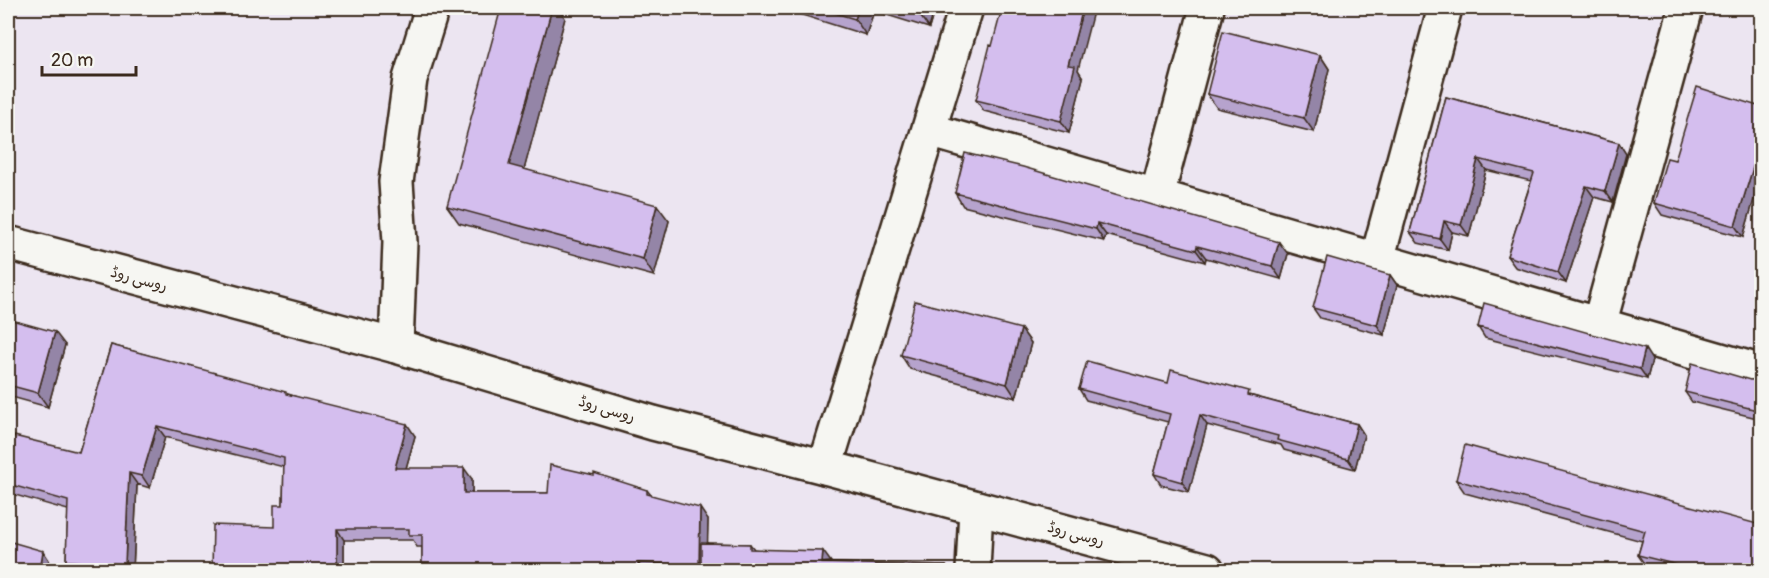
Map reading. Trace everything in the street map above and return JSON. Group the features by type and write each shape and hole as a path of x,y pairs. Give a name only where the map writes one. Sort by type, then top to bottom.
{"street":[{"path":"396,346 400,242 396,182 410,79 432,8"},
{"path":"825,467 966,8"},
{"path":"1157,196 1207,8"},
{"path":"1377,260 1445,8"},
{"path":"1599,325 1686,8"},
{"path":"929,130 1761,372"},
{"name":"روسی روڈ","path":"8,243 396,346 653,423 1207,570"},
{"path":"973,570 976,508"}],"building":[{"path":"501,8 552,8 509,165 657,205 643,259 447,206"},
{"path":"819,8 859,8 855,19"},
{"path":"902,8 919,8 918,13"},
{"path":"1002,8 1083,8 1068,65 1075,66 1061,121 976,100"},
{"path":"1223,31 1320,55 1304,118 1207,94"},
{"path":"1697,87 1761,107 1761,162 1755,161 1735,226 1654,203 1667,158 1675,160"},
{"path":"1446,97 1619,143 1605,191 1586,186 1558,272 1507,256 1534,173 1478,159 1461,225 1444,221 1440,239 1410,232"},
{"path":"965,153 1023,167 1279,242 1272,266 1197,246 1196,250 1097,223 1096,229 955,193"},
{"path":"1327,257 1390,275 1377,325 1313,308"},
{"path":"915,301 1021,329 1007,384 901,355"},
{"path":"1484,303 1645,349 1640,369 1478,327"},
{"path":"8,319 55,332 38,393 8,385"},
{"path":"111,345 286,392 286,394 407,424 395,468 464,468 464,493 548,493 550,465 594,475 594,473 647,490 647,494 700,508 699,565 638,563 638,570 422,570 422,535 409,535 409,529 337,529 337,570 212,570 213,525 274,527 274,505 283,505 284,458 157,426 142,476 129,473 125,564 66,561 68,501 8,484 8,447 11,448 14,436 79,452"},
{"path":"1087,361 1168,383 1171,370 1249,391 1248,395 1357,424 1348,459 1277,440 1278,436 1200,415 1182,482 1154,474 1170,414 1079,389"},
{"path":"1692,363 1750,380 1761,379 1761,411 1685,392"},
{"path":"1465,445 1761,525 1761,570 1697,570 1638,555 1645,531 1456,480"},
{"path":"8,541 43,551 40,570 8,570"},
{"path":"701,543 750,544 750,549 823,551 822,563 946,566 946,570 701,570"}]}
